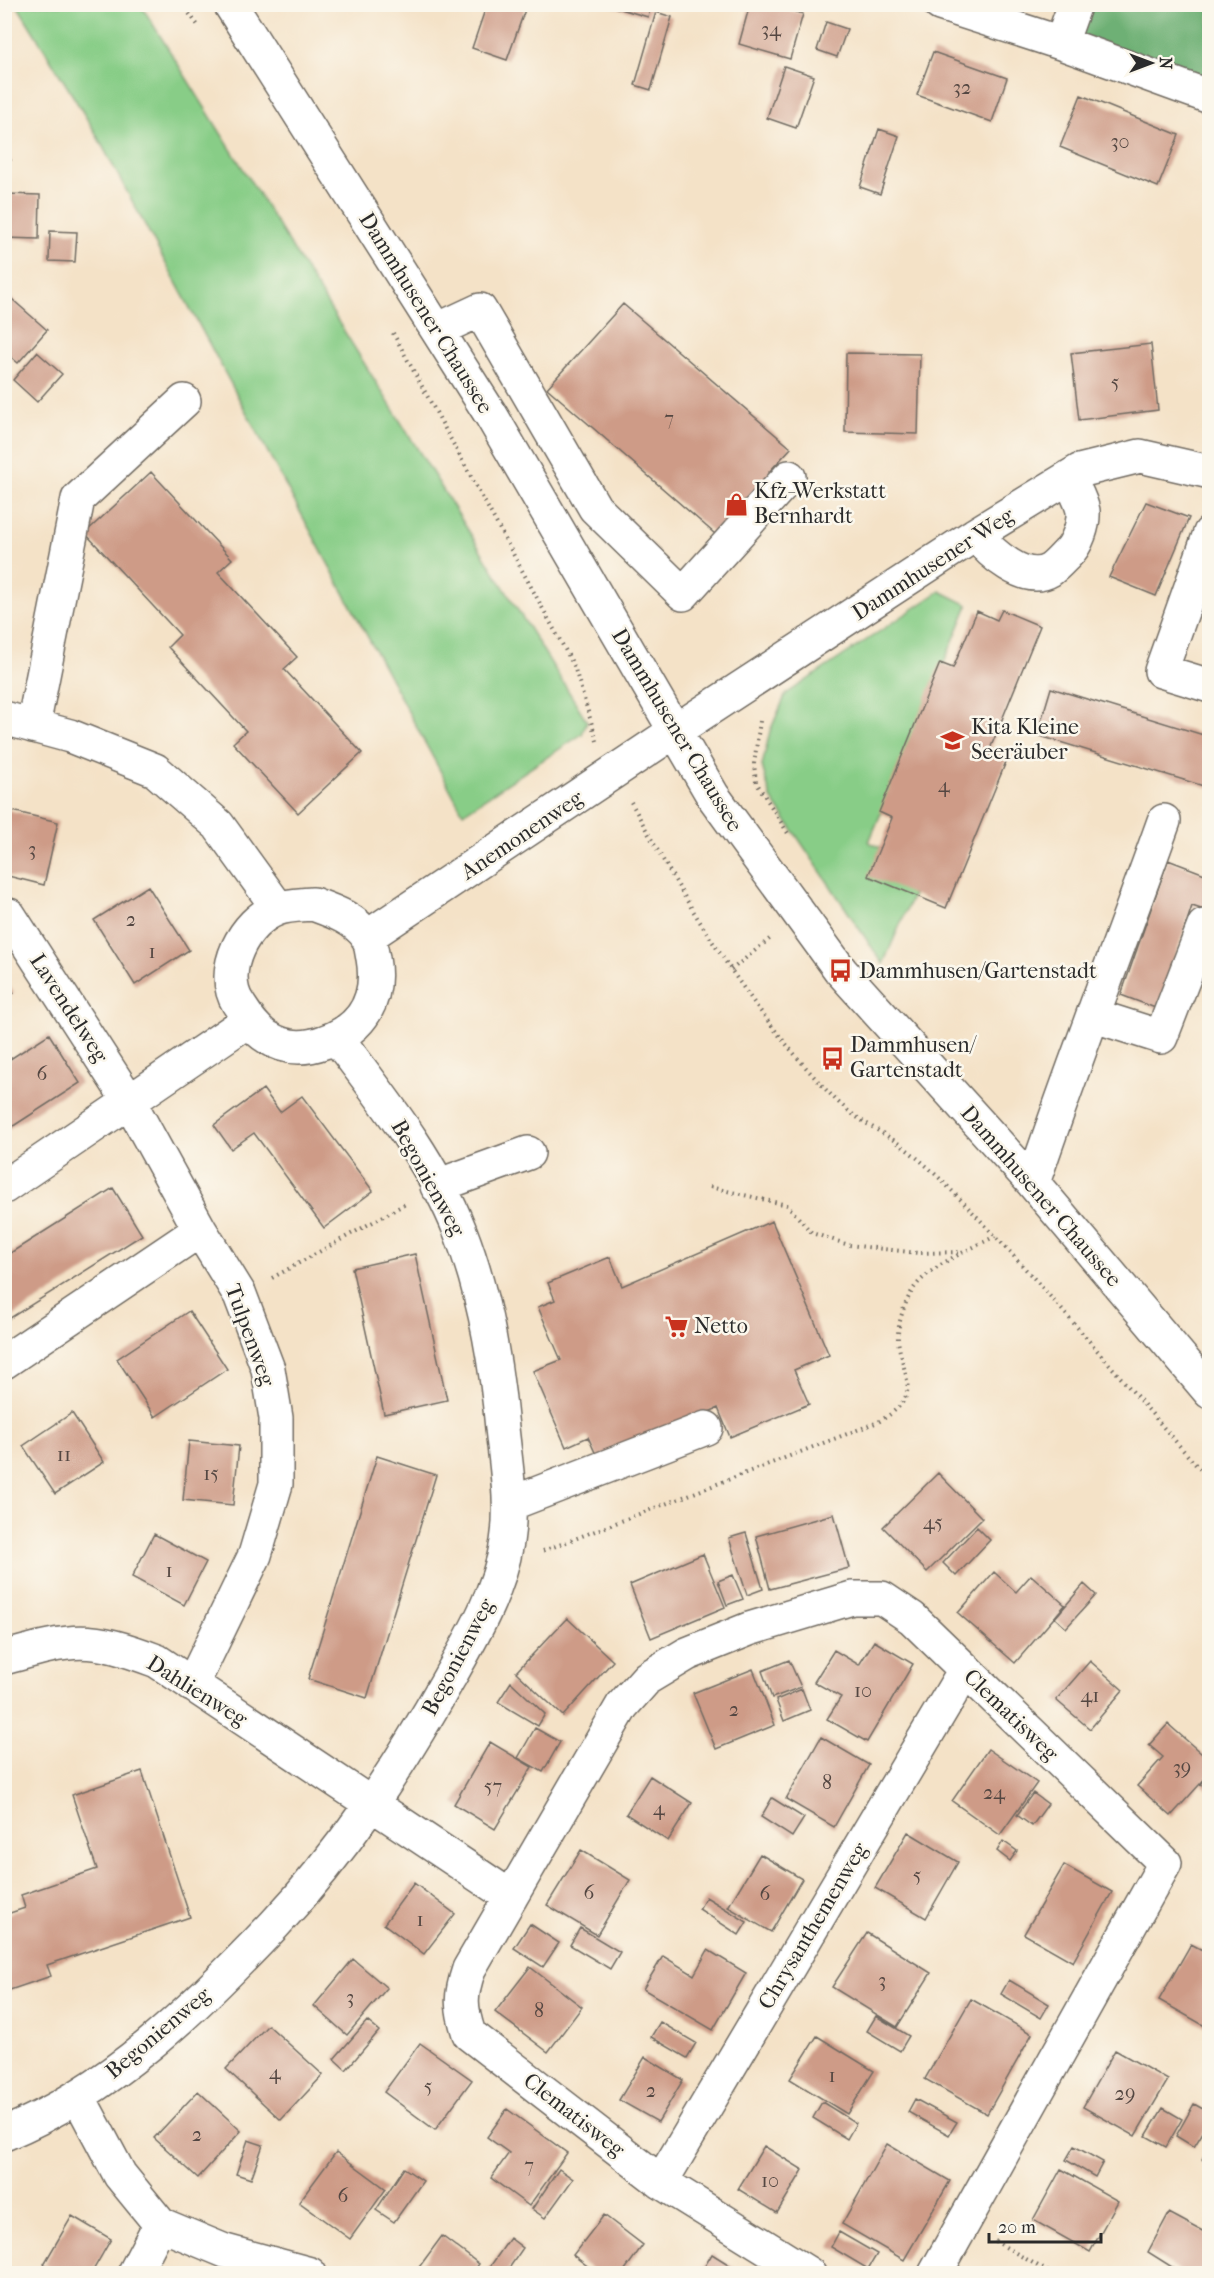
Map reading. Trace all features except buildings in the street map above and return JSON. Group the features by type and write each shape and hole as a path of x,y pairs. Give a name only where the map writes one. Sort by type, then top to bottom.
{"street":[{"name":"Dammhusener Chaussee","path":"230,4 491,415 713,796 841,971 1033,1183 1209,1392"},
{"path":"940,4 1209,97"},
{"path":"1061,44 1075,4"},
{"path":"437,330 480,310 595,508 683,594 789,477"},
{"path":"184,401 78,499 19,722 70,736 155,770 218,825 278,908"},
{"name":"Dammhusener Weg","path":"675,731 976,534 1079,471 1140,456 1209,472"},
{"path":"976,534 989,551 1017,569 1036,573 1049,571 1071,550 1082,529 1083,511 1069,477"},
{"path":"1209,533 1161,671 1209,686"},
{"name":"Anemonenweg","path":"368,937 675,731"},
{"path":"1033,1183 1075,1056 1095,1016 1164,821"},
{"path":"313,904 342,914 368,937 376,975 369,1005 362,1017 338,1038 308,1048 291,1047 268,1038 249,1020 235,998 231,973 237,948 256,922 278,908 313,904"},
{"name":"Lavendelweg","path":"9,915 129,1101"},
{"path":"1095,1016 1161,1037 1204,926 1209,928"},
{"path":"4,1187 249,1020"},
{"name":"Begonienweg","path":"4,2134 79,2098 173,2027 313,1884 404,1757 471,1638 501,1567 507,1542 510,1504 501,1416 486,1319 460,1231 404,1129 338,1038"},
{"name":"Tulpenweg","path":"129,1101 200,1230 240,1296 268,1369 276,1418 276,1484 255,1556 192,1685"},
{"path":"437,1186 528,1154"},
{"path":"4,1362 200,1230"},
{"path":"510,1504 706,1428"},
{"name":"Clematisweg","path":"809,2274 661,2182 469,2034 462,2012 460,1994 469,1968 622,1706 647,1678 687,1654 749,1629 852,1598 882,1598 912,1618 1165,1863 935,2274"},
{"name":"Dahlienweg","path":"4,1658 57,1643 76,1641 100,1642 157,1661 372,1803"},
{"name":"Chrysanthemenweg","path":"661,2182 965,1670"},
{"path":"372,1803 511,1897"},
{"path":"79,2098 120,2175 160,2224 225,2251 310,2274"},
{"path":"134,2274 160,2224"}],"path":[{"path":"763,714 759,722 756,743 754,764 756,782 792,838"},
{"path":"731,970 799,916"},
{"path":"240,1296 437,1186"},
{"path":"710,1187 788,1205 812,1233 849,1245 918,1253 967,1252"},
{"path":"501,1567 878,1422 894,1413 900,1407 907,1387 907,1374 898,1337 906,1303 915,1287 925,1277 995,1236"},
{"path":"963,2222 1052,2274"}],"green space":[{"path":"17,5 141,5 587,721 582,734 463,813 92,127"},
{"path":"1075,5 1209,5 1209,97 1061,43"},
{"path":"940,591 968,605 869,842 924,869 883,964 771,798 762,766 770,731 786,694"}],"place":[{"name":"Kfz-Werkstatt Bernhardt","path":"736,504"},
{"name":"Kita Kleine Seeräuber","path":"953,740"},
{"name":"Dammhusen/Gartenstadt","path":"841,971"},
{"name":"Dammhusen/ Gartenstadt","path":"832,1058"},
{"name":"Netto","path":"676,1326"}]}
